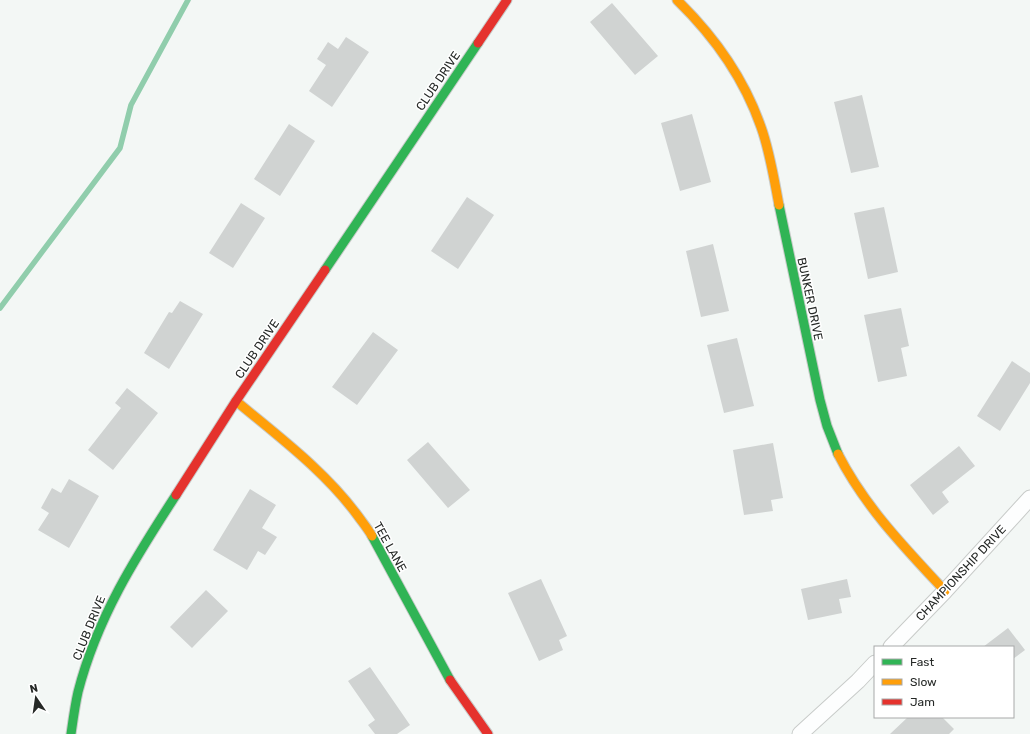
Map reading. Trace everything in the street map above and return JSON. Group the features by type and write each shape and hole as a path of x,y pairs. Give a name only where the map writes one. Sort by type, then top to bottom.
{"street":[{"name":"CLUB DRIVE","path":"71,734 78,693 88,659 118,589 141,549 236,401 507,0"},
{"name":"BUNKER DRIVE","path":"677,0 693,14 716,41 731,64 761,127 814,376 826,420 837,452 853,482 878,517 945,591"},
{"name":"TEE LANE","path":"236,401 304,458 332,485 352,508 370,533 449,679 488,734"},
{"name":"CHAMPIONSHIP DRIVE","path":"892,646 945,591 1030,498"},
{"path":"800,734 858,681 874,664"}],"building":[{"path":"612,3 658,56 635,75 590,22"},
{"path":"346,37 369,52 332,107 309,91 326,65 317,59 328,42 338,49"},
{"path":"862,95 879,167 851,173 834,102"},
{"path":"692,114 711,182 680,191 661,123"},
{"path":"289,124 315,141 280,196 254,179"},
{"path":"467,197 494,215 458,269 431,251"},
{"path":"241,203 265,218 233,268 209,253"},
{"path":"884,207 898,272 868,279 854,213"},
{"path":"713,244 729,311 701,317 686,251"},
{"path":"180,301 203,314 169,369 144,353 169,312 172,313"},
{"path":"901,308 909,346 901,348 907,376 878,382 864,315"},
{"path":"373,332 398,350 357,405 332,387"},
{"path":"737,338 754,406 724,413 707,345"},
{"path":"1012,361 1030,373 1030,383 1000,431 977,416"},
{"path":"127,388 158,413 113,470 88,450 121,408 115,403"},
{"path":"428,442 470,490 448,508 407,460"},
{"path":"773,443 783,498 771,500 773,511 744,515 733,450"},
{"path":"959,446 975,466 942,492 949,502 933,515 910,485"},
{"path":"69,479 99,496 69,548 38,530 49,513 41,508 52,488 61,493"},
{"path":"250,489 276,505 262,528 277,537 265,555 258,551 247,570 213,550"},
{"path":"541,579 567,636 559,640 563,650 539,661 508,593"},
{"path":"847,579 851,597 839,599 842,613 808,620 801,589"},
{"path":"206,590 228,611 192,648 170,627"},
{"path":"1008,628 1025,650 1014,658 1014,646 984,646"},
{"path":"370,667 410,725 397,734 375,734 368,725 375,720 348,681"},
{"path":"907,718 943,718 954,729 949,734 890,734"}],"waterway":[{"path":"0,308 120,148 131,105 188,0"}],"traffic: fast":[{"path":"325,270 478,43"},
{"path":"779,205 820,400 827,426 838,454"},
{"path":"71,734 78,692 96,639 119,589 146,542 176,495"},
{"path":"372,536 450,680"}],"traffic: slow":[{"path":"677,0 691,14 715,43 737,75 746,92 754,109 767,146 779,205"},
{"path":"236,401 285,441 316,469 345,500 372,536"},
{"path":"838,454 860,492 873,509 901,543 945,591"}],"traffic: jam":[{"path":"478,43 507,0"},
{"path":"176,495 236,401 325,270"},
{"path":"450,680 488,734"}]}
